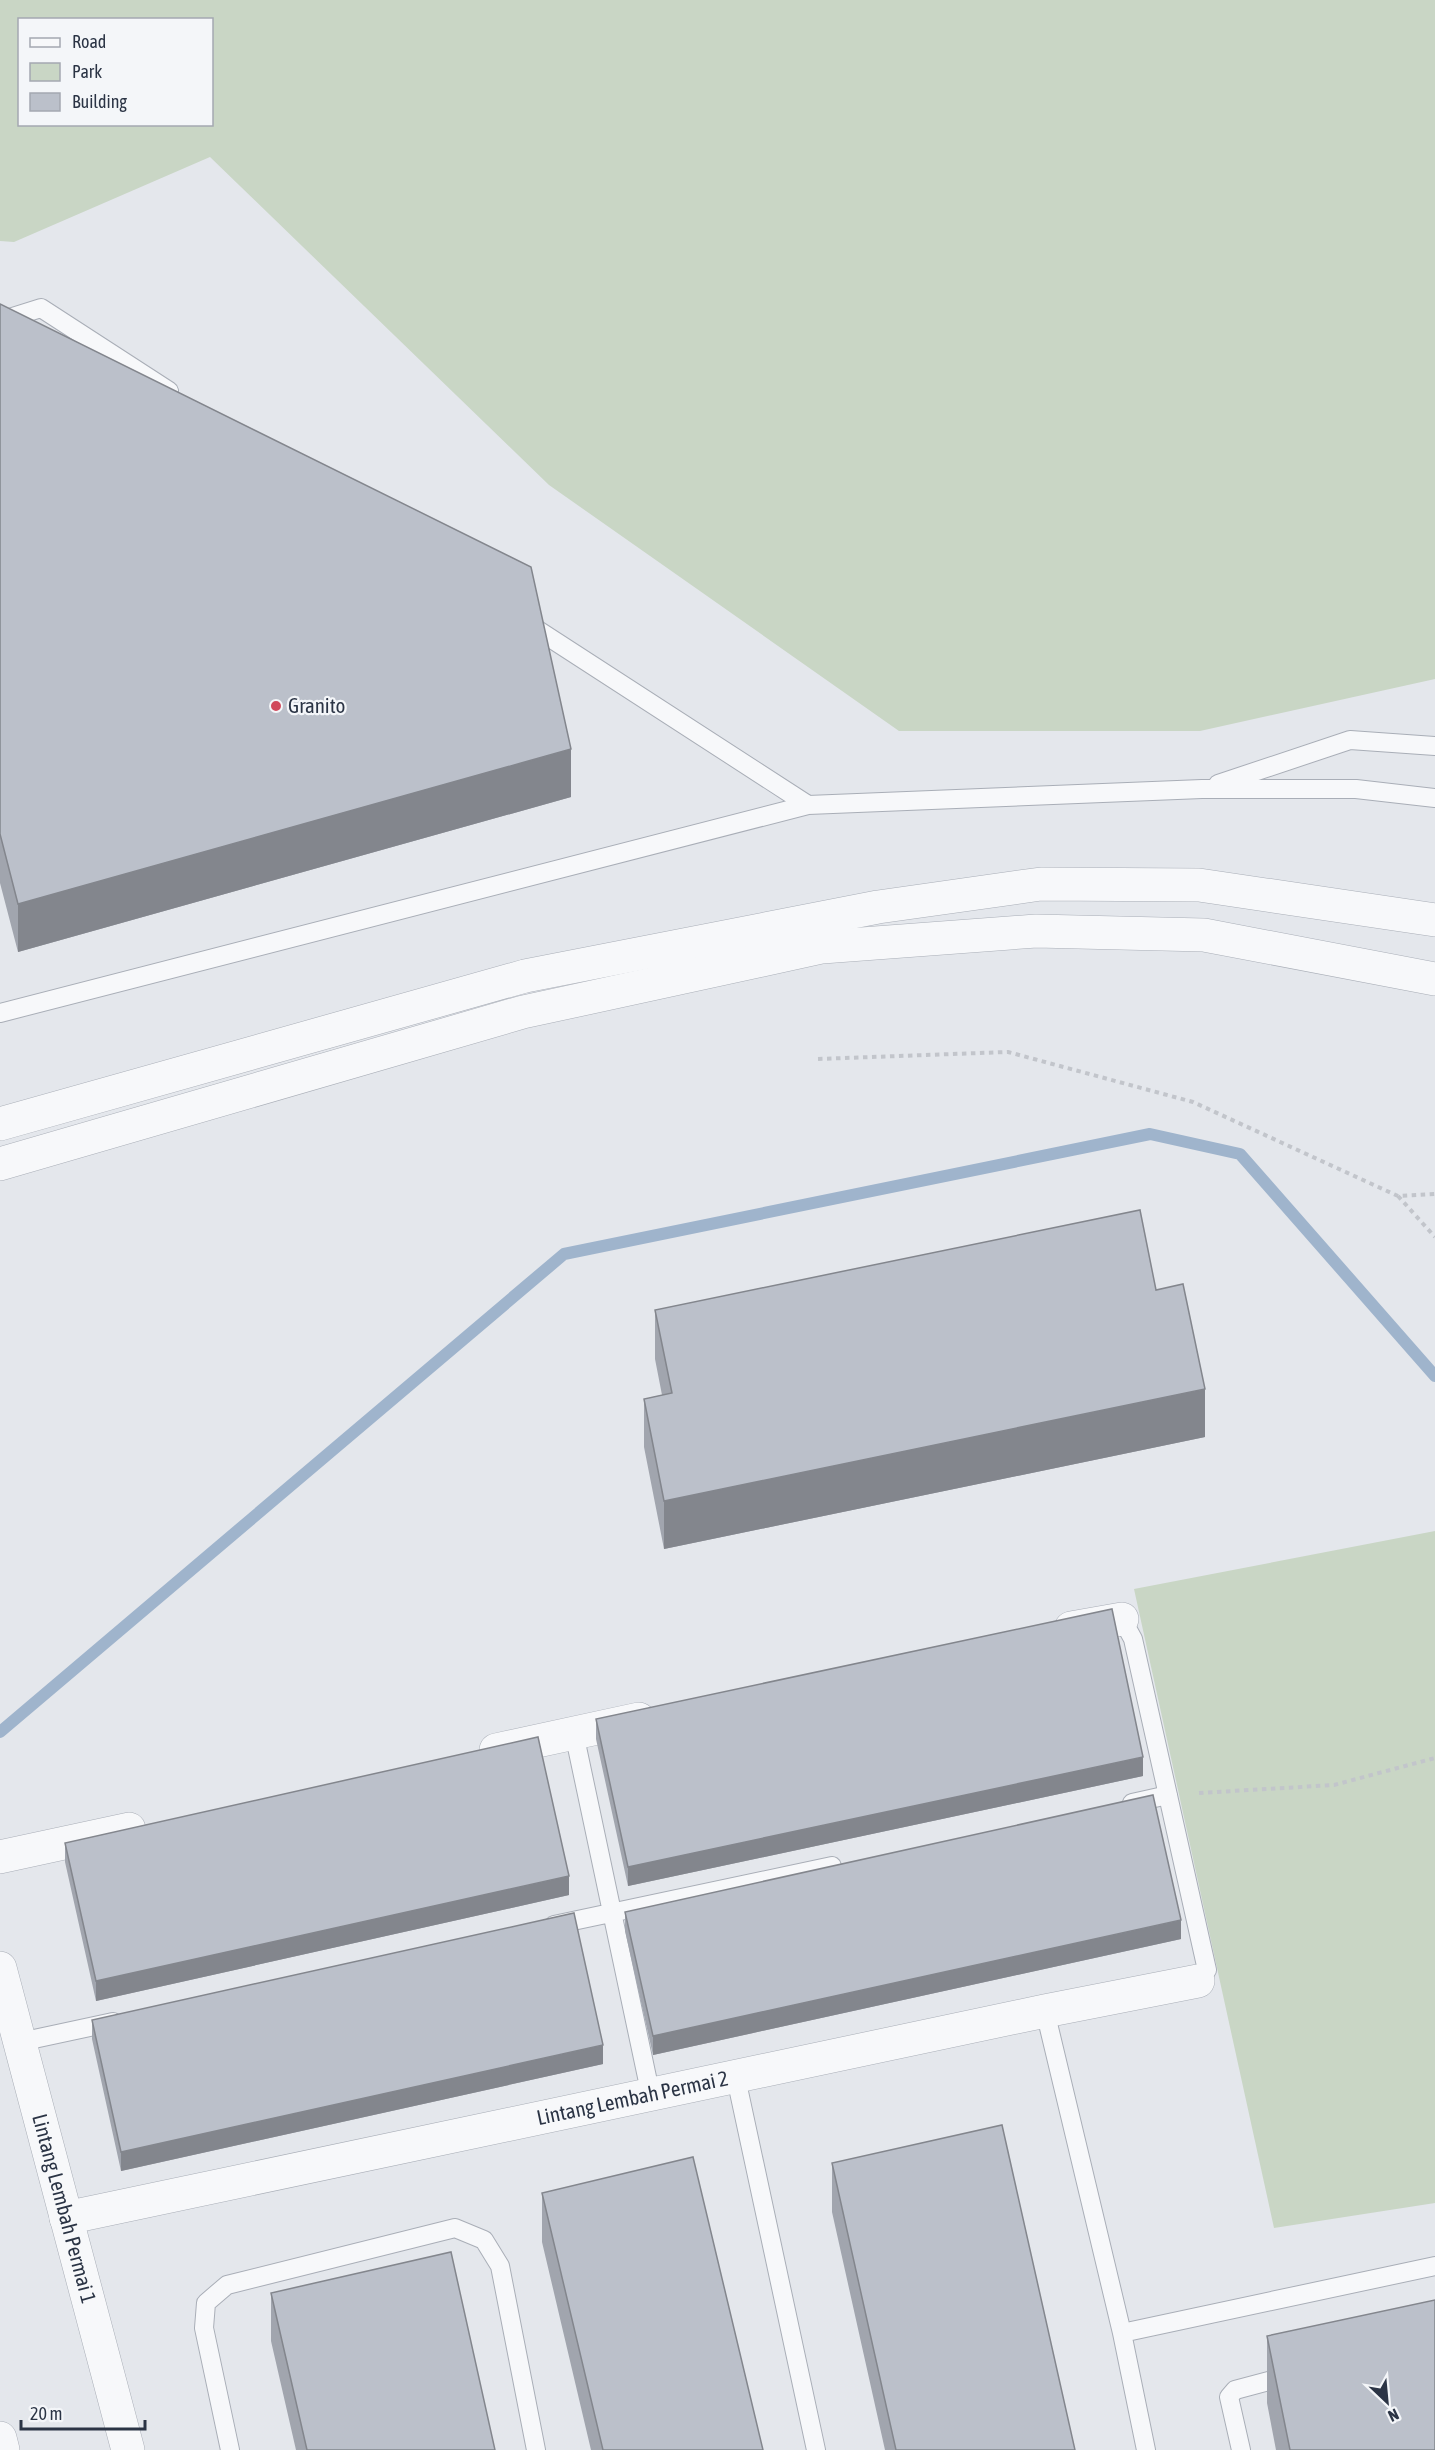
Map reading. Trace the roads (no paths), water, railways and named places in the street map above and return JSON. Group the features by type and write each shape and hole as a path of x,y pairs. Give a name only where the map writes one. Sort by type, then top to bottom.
{"street":[{"path":"0,1124 525,976 878,907 1041,884 1199,885 1435,920"},
{"path":"0,1164 523,1012 822,947 1036,931 1204,935 1435,979"},
{"path":"1045,1633 1122,1619"},
{"path":"469,1756 664,1714"},
{"path":"0,1857 164,1822"},
{"name":"Lintang Lembah Permai 1","path":"0,1968 128,2450"},
{"name":"Lintang Lembah Permai 2","path":"66,2218 1045,2011 1198,1981"},
{"path":"0,2438 3,2450"}],"lane":[{"path":"0,321 41,308 180,398"},
{"path":"509,611 808,805"},
{"path":"1202,789 1350,740 1435,746"},
{"path":"0,1013 808,805 1202,789 1356,789 1435,798"},
{"path":"1122,1619 1133,1639 1207,1970 1198,1981"},
{"path":"574,1733 651,2096"},
{"path":"1110,1807 1168,1795"},
{"path":"531,1930 844,1863"},
{"path":"1045,2011 1122,2333 1146,2450"},
{"path":"20,2042 136,2017"},
{"path":"735,2078 816,2450"},
{"path":"230,2450 204,2328 206,2303 227,2285 455,2228 484,2240 500,2266 536,2450"},
{"path":"1122,2333 1435,2266"},
{"path":"1241,2450 1230,2393 1303,2372"}],"waterway":[{"path":"0,1732 564,1254 1150,1134 1240,1154 1435,1376"}],"place":[{"name":"Granito","path":"276,706"}]}
